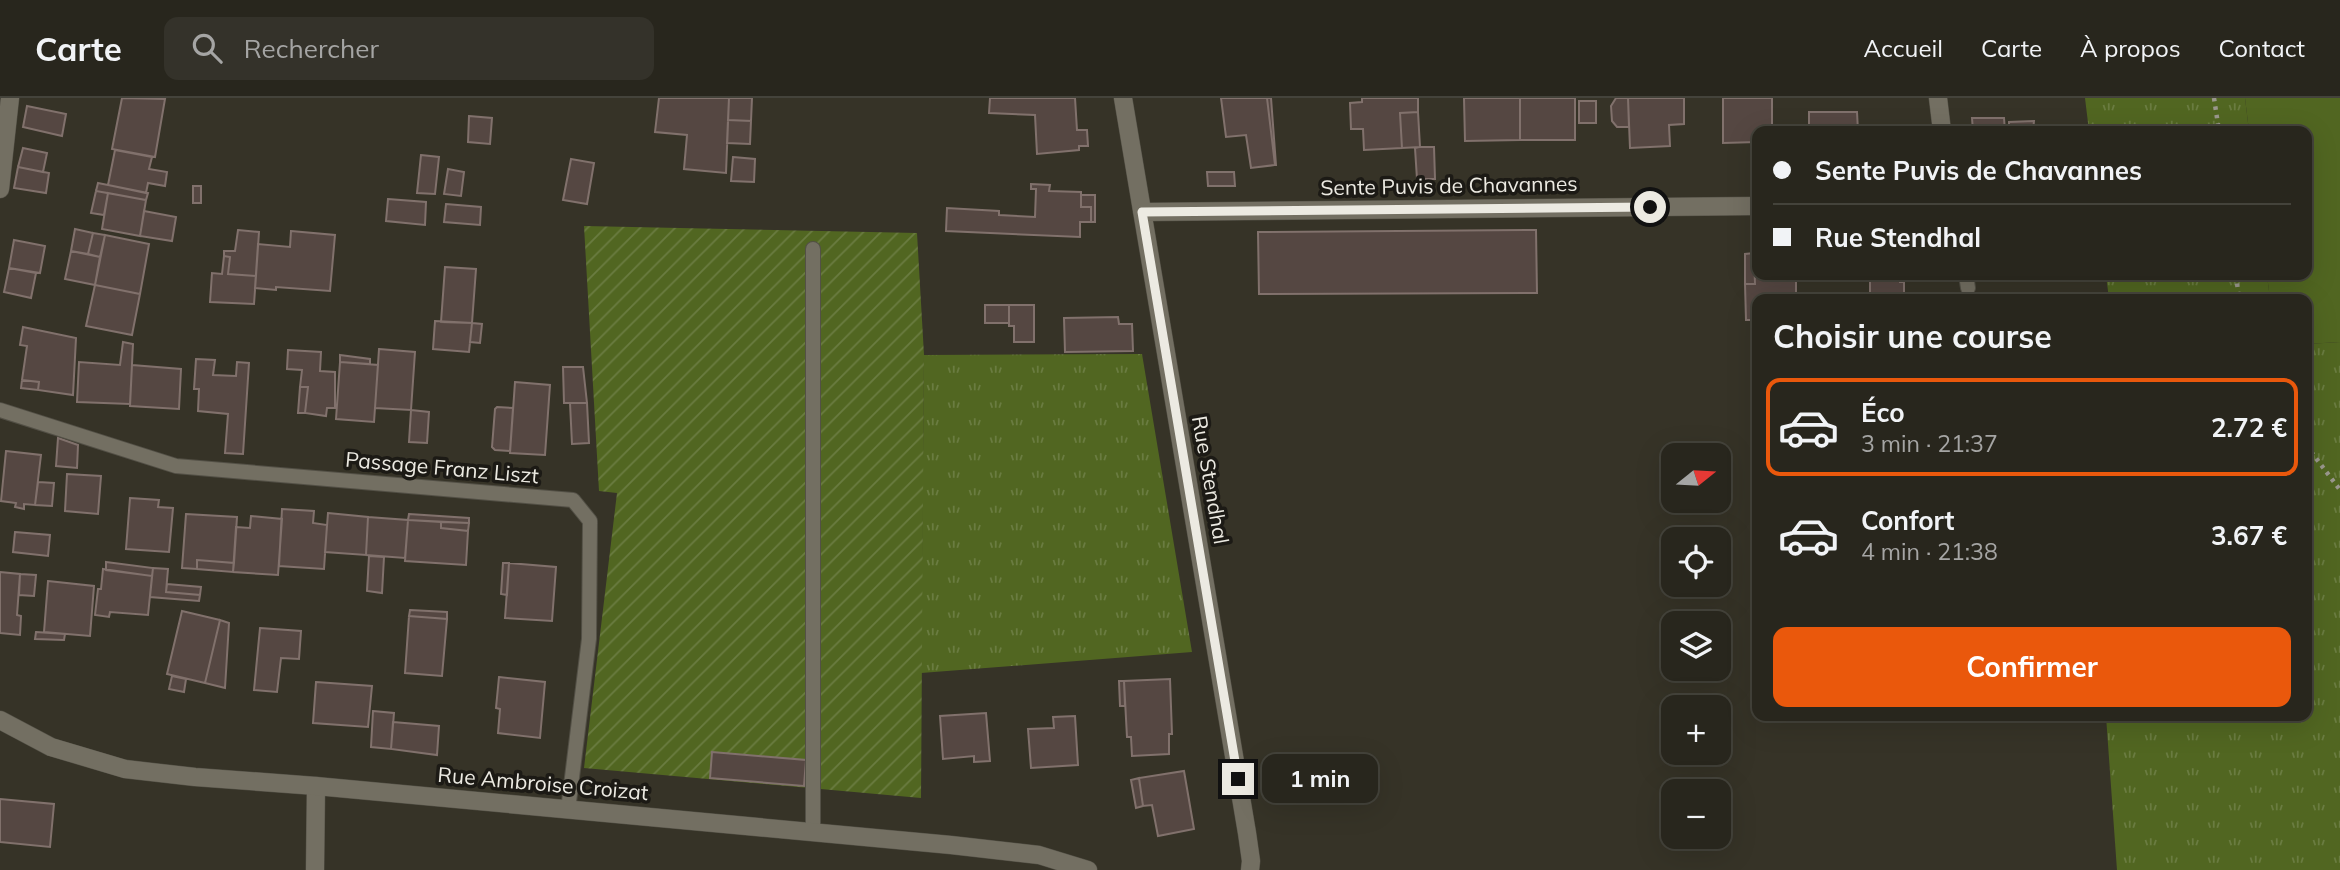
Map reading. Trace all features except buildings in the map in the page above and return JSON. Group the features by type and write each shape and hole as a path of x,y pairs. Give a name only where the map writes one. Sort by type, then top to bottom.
{"street":[{"path":"0,189 10,98"},
{"name":"Rue Stendhal","path":"1122,98 1247,833 1250,870"},
{"path":"1938,98 1941,126"},
{"name":"Sente Puvis de Chavannes","path":"1142,212 1752,206"},
{"name":"Rue Ambroise Croizat","path":"0,720 51,747 125,769 1039,855 1088,870"},
{"path":"315,870 316,786"}],"lane":[{"path":"813,249 813,832"},
{"name":"Passage Franz Liszt","path":"0,410 176,466 573,500 590,521 589,639 568,810"}],"path":[{"path":"2214,98 2218,126"},
{"path":"2312,453 2340,491"}],"green space":[{"path":"2085,98 2245,98 2248,126 2088,126"},
{"path":"2245,98 2340,98 2340,342 2312,344 2312,294 2269,294 2268,280 2312,280 2312,126 2248,126"},
{"path":"584,226 917,233 924,355 921,798 584,768 617,493 599,491"},
{"path":"2107,280 2268,280 2269,294 2108,294"},
{"path":"2340,342 2340,870 2117,870 2106,721 2312,721 2312,344"},
{"path":"1142,354 1192,652 921,673 924,355"}],"route":[{"path":"1238,779 1142,212 1650,207"}]}
